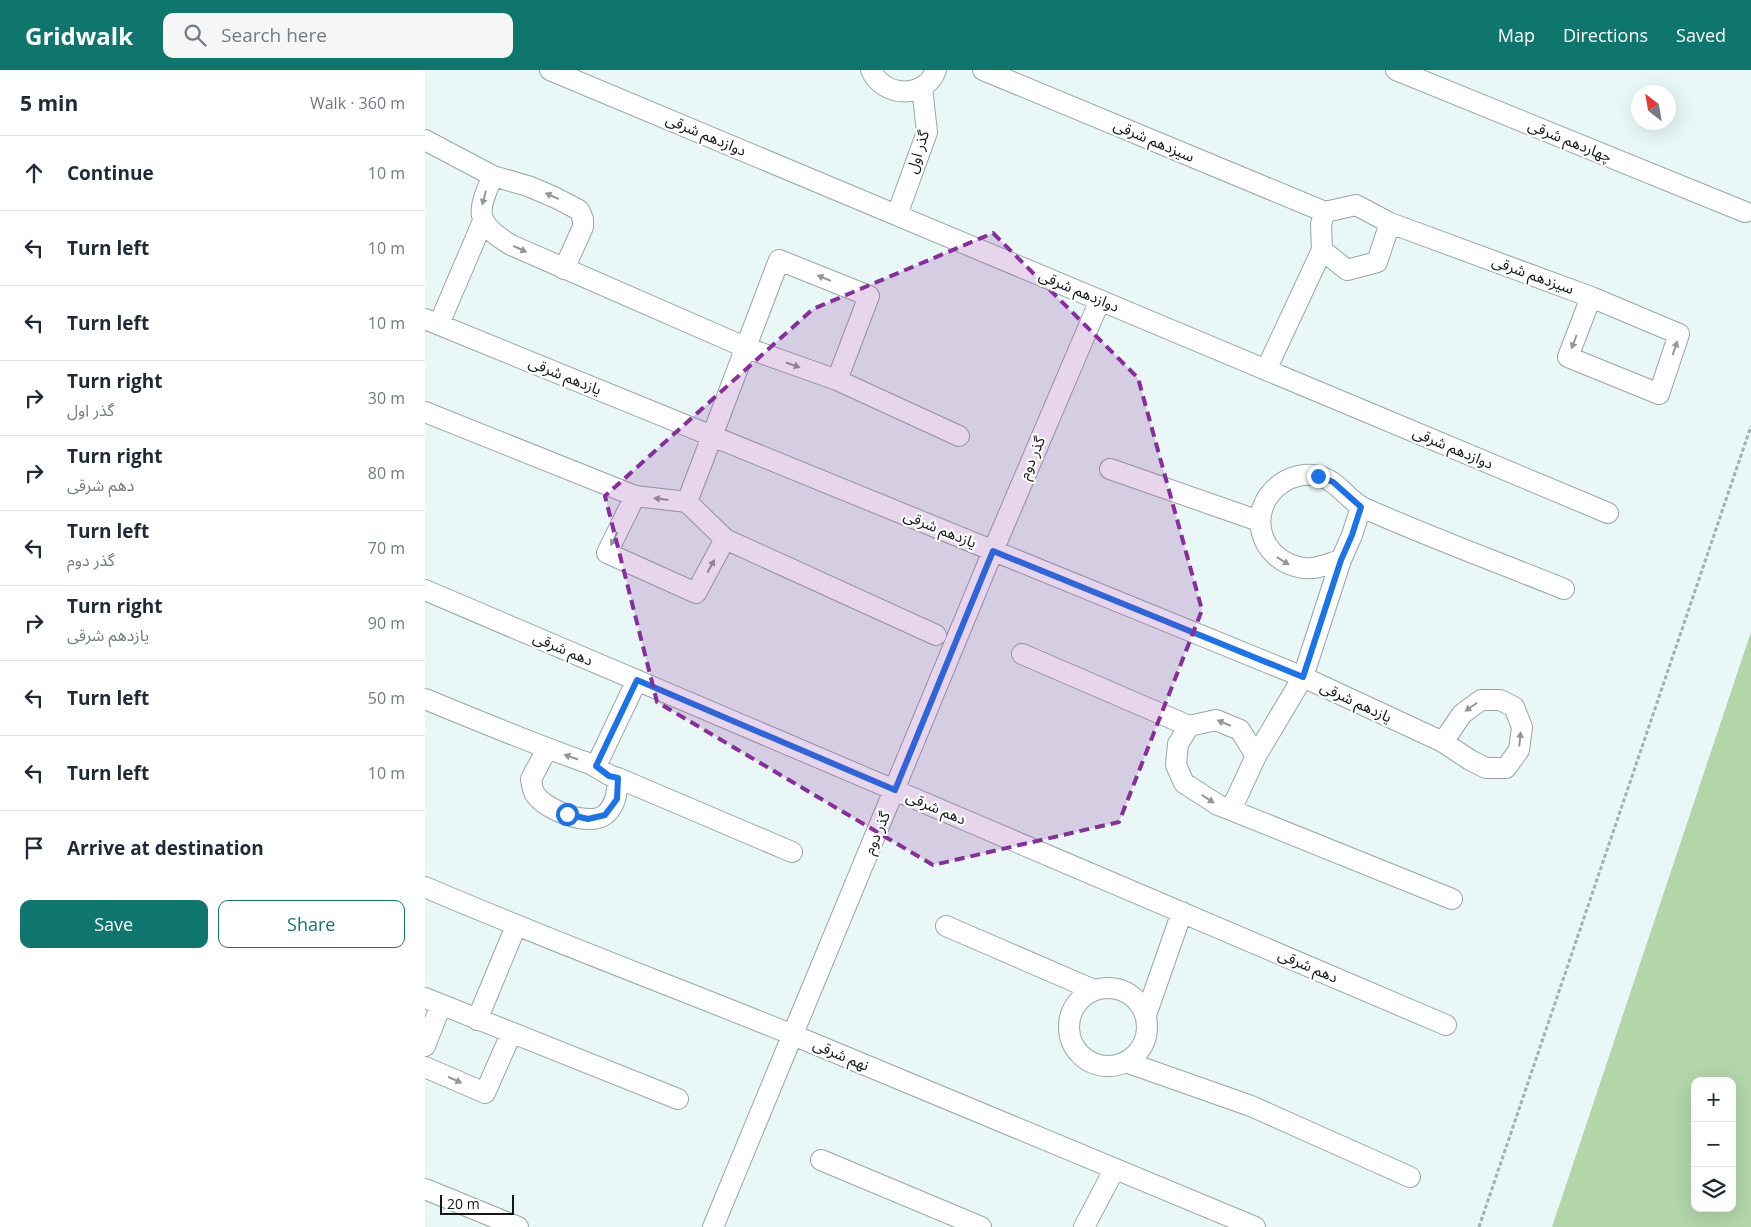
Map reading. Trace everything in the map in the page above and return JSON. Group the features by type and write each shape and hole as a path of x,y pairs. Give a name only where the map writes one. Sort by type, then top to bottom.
{"street":[{"name":"دوازدهم شرقی","path":"550,70 1608,513"},
{"path":"871,70 874,78 888,89 905,93 922,88 934,76 936,70"},
{"name":"سیزدهم شرقی","path":"983,70 1325,212"},
{"name":"چهاردهم شرقی","path":"1396,70 1745,212"},
{"name":"گذر اول","path":"897,215 927,132 922,88"},
{"path":"425,140 493,176 528,186 579,210 583,219 583,227 564,270"},
{"path":"493,176 485,193 481,210 483,221 494,235 511,245 564,270 747,348 837,380 959,436"},
{"path":"1266,370 1322,250 1321,224 1325,212 1356,205 1390,223 1377,262 1347,270 1322,250"},
{"path":"432,322 483,221"},
{"name":"سیزدهم شرقی","path":"1390,223 1591,297 1679,334 1659,394 1568,357 1591,297"},
{"path":"687,502 779,260 869,296 837,380"},
{"name":"گذر دوم","path":"713,1227 993,551 1100,300"},
{"name":"یازدهم شرقی","path":"432,322 1303,677 1443,742 1486,768 1506,768 1519,750 1522,727 1513,707 1500,700 1481,700 1462,714 1443,742"},
{"path":"425,412 635,496 687,502 725,539 936,635"},
{"path":"1109,469 1259,521"},
{"path":"1341,560 1307,569 1291,566 1278,558 1267,546 1259,521 1265,501 1274,488 1287,479 1303,475 1318,476 1333,482 1361,507 1564,589"},
{"path":"635,496 607,553 696,593 725,539"},
{"path":"1231,810 1256,756 1303,677 1341,560 1361,507"},
{"name":"دهم شرقی","path":"425,590 1447,1025"},
{"path":"1022,654 1189,726 1216,720 1240,730 1256,756"},
{"path":"596,766 637,680"},
{"path":"425,699 547,749 596,766 609,776 618,778 792,852"},
{"path":"1189,726 1178,744 1176,765 1184,783 1218,806 1453,898"},
{"path":"547,749 531,779 534,794 549,808 588,819 605,815 617,799 618,778"},
{"name":"نهم شرقی","path":"425,887 516,926 793,1035 1255,1227"},
{"path":"1146,1015 1182,912"},
{"path":"477,1020 516,926"},
{"path":"946,926 1094,990"},
{"path":"1106,988 1119,989 1131,995 1140,1004 1146,1015 1148,1026 1144,1042 1135,1056 1126,1062 1113,1066 1101,1066 1079,1054 1072,1043 1069,1031 1070,1018 1074,1006 1094,990 1106,988"},
{"path":"425,1046 433,1002 678,1098"},
{"path":"425,1067 485,1093 511,1034"},
{"path":"1126,1062 1251,1106 1410,1176"},
{"path":"821,1160 981,1227"},
{"path":"1084,1227 1114,1170"},
{"path":"425,1189 518,1227"}],"path":[{"path":"1479,1227 1751,426"}],"highlighted area":[{"path":"993,233 1138,378 1202,610 1119,822 933,865 657,702 605,496 813,309"}],"green space":[{"path":"1751,632 1751,1227 1552,1227"}],"route":[{"path":"567,814 588,819 605,815 617,799 618,778 609,776 596,766 637,680 895,790 993,551 1303,677 1341,560 1361,507 1333,482 1318,476"}]}
